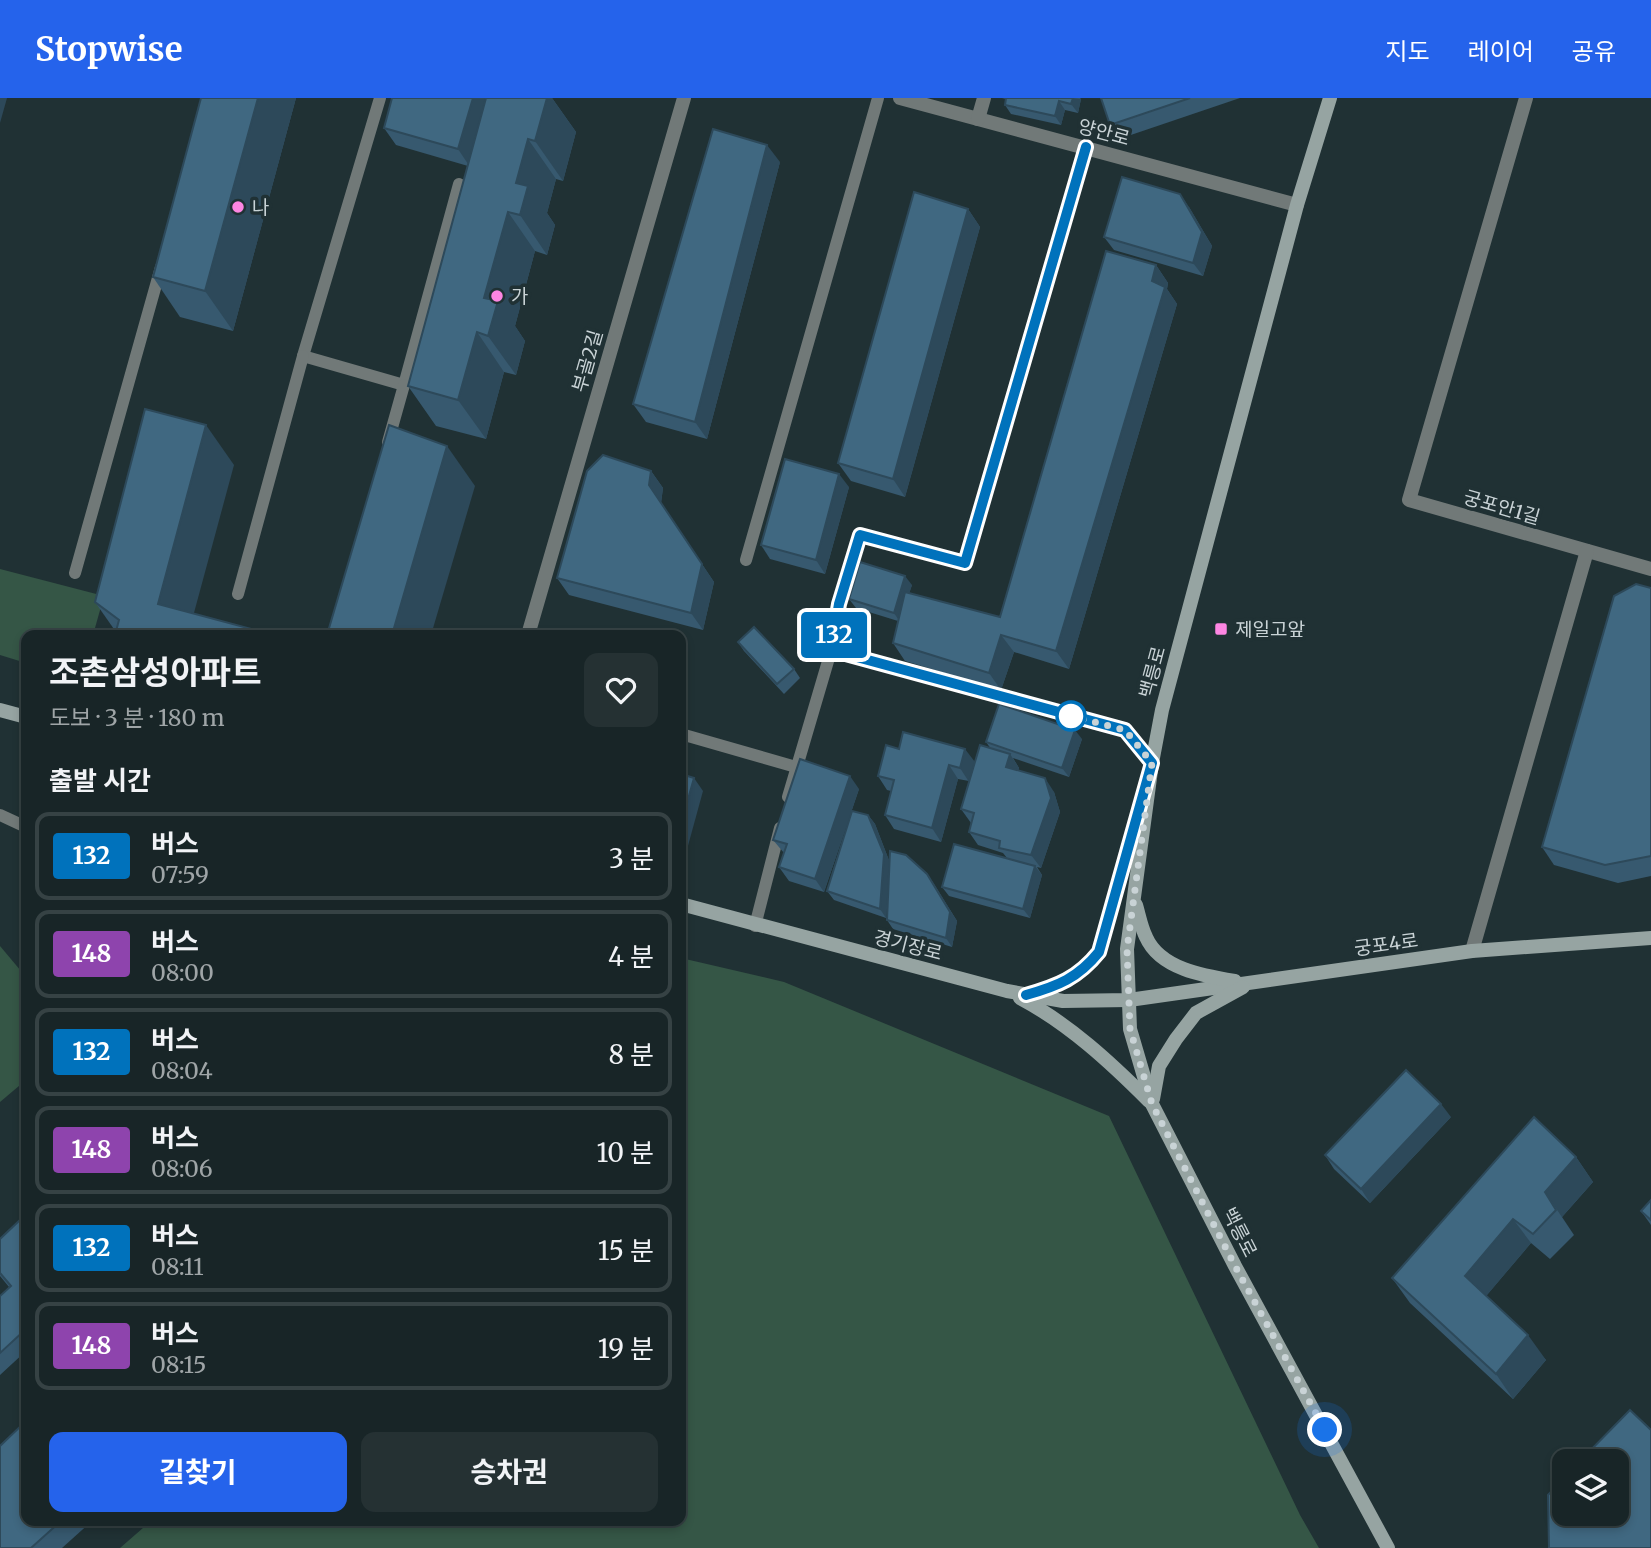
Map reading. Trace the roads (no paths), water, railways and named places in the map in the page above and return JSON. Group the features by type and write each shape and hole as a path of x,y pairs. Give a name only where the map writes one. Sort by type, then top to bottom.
{"street":[{"name":"부골2길","path":"529,630 684,98"},
{"name":"양안로","path":"900,98 1297,205"},
{"path":"978,119 984,98"},
{"name":"백릉로","path":"1330,98 1297,205 1166,696 1152,763 1127,949 1130,1029 1152,1104 1235,1266 1388,1548"},
{"name":"궁포안1길","path":"1526,98 1409,500 1587,551"},
{"path":"1472,951 1587,551 1651,569"},
{"path":"0,710 21,716"},
{"path":"1026,995 1058,986 1087,967 1099,952 1152,763"},
{"path":"1134,899 1146,939 1169,963 1204,976 1251,983"},
{"name":"경기장로","path":"686,905 1007,991 1063,1001 1129,1000"},
{"name":"궁포4로","path":"1129,1000 1472,951 1651,938"},
{"path":"1152,1104 1159,1066 1175,1039 1196,1013 1251,983"},
{"path":"1007,991 1047,1012 1113,1066 1152,1104"}],"lane":[{"path":"238,594 303,356 380,98"},
{"path":"746,560 878,98"},
{"path":"786,807 831,650 839,604 860,535 965,563 1086,147"},
{"path":"386,450 459,184"},
{"path":"75,573 166,250"},
{"path":"303,356 404,385"},
{"path":"831,650 1125,730 1152,763"},
{"path":"686,735 796,767"},
{"path":"0,814 21,824"},
{"path":"755,926 782,820"}],"place":[{"name":"나","path":"238,207"},
{"name":"가","path":"497,296"},
{"name":"제일고앞","path":"1221,629"}]}
